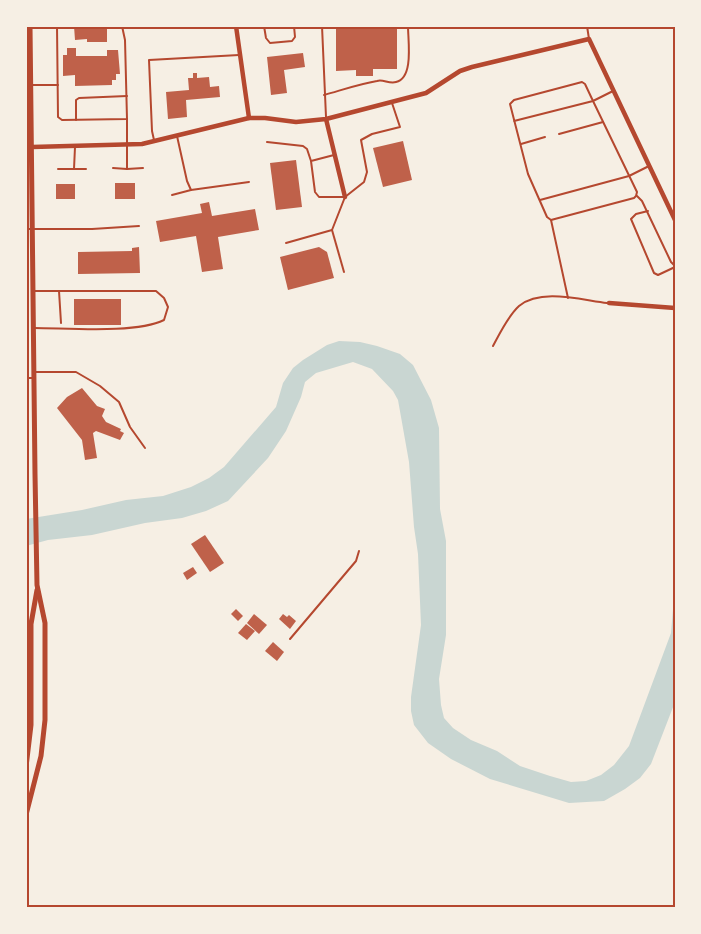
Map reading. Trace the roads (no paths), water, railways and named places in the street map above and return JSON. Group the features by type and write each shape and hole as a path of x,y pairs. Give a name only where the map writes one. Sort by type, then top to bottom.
{"street":[{"path":"26,816 41,756 45,720 44,623 38,585 35,474 33,230 29,148 31,85 28,44 30,26"},
{"path":"236,26 249,118"},
{"path":"29,148 126,146 155,142 249,118 296,122 326,119 426,93 460,71 472,67 589,39 675,220"},
{"path":"326,119 345,197"},
{"path":"609,303 675,308"},
{"path":"26,767 29,755 31,725 31,624 38,585"}],"lane":[{"path":"57,26 58,116 62,120 127,119"},
{"path":"122,26 126,40 127,169"},
{"path":"264,26 266,38 270,44 292,41 295,38 294,26"},
{"path":"322,26 326,119"},
{"path":"324,95 379,80 391,83 404,78 409,66 408,26"},
{"path":"588,26 589,39"},
{"path":"155,142 152,131 149,60 239,55"},
{"path":"568,298 551,220 546,217 528,174 510,104 514,100 582,82 585,84 637,192 636,196"},
{"path":"31,85 58,85"},
{"path":"514,121 593,101 613,91"},
{"path":"76,120 76,100 79,98 126,96"},
{"path":"344,272 332,230 345,197 364,182 367,172 361,140 372,134 400,127 392,103"},
{"path":"559,134 603,122"},
{"path":"177,136 187,181 191,190"},
{"path":"520,144 545,137"},
{"path":"267,142 303,146 307,149 311,161 316,196 345,197"},
{"path":"74,169 75,146"},
{"path":"311,161 334,156"},
{"path":"539,201 629,176 649,166"},
{"path":"113,168 143,168"},
{"path":"58,169 86,169"},
{"path":"172,195 191,190 249,182"},
{"path":"636,196 642,201 648,211 675,267 658,275 654,273 631,219 636,214 648,211"},
{"path":"551,220 636,196"},
{"path":"26,229 139,226"},
{"path":"286,243 332,230"},
{"path":"26,255 33,255"},
{"path":"33,291 156,291 164,298 168,307 164,320 154,325 137,328 34,328"},
{"path":"59,291 61,323"},
{"path":"493,346 519,306 542,296 609,303"},
{"path":"26,316 34,316"},
{"path":"26,378 34,375 76,372 100,386 119,402 130,427 145,448"},
{"path":"290,639 356,561 359,551"}]}
